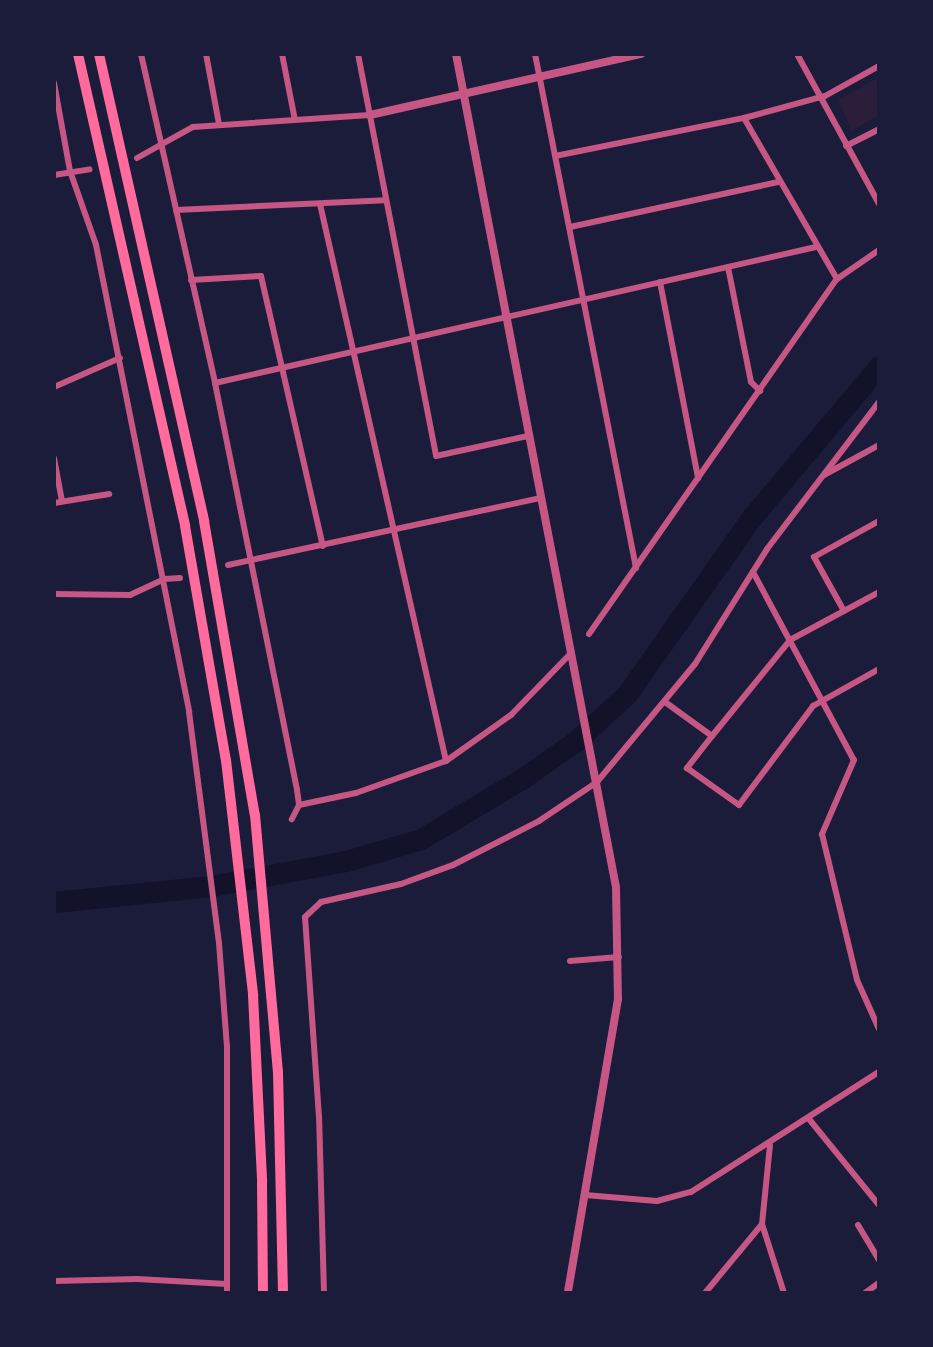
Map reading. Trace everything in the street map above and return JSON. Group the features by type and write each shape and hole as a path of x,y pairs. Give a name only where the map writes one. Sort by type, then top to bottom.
{"highway":[{"path":"78,54 185,526 235,820 258,1074 263,1293"},
{"path":"99,54 204,521 255,815 266,914 278,1072 283,1293"}],"street":[{"path":"141,54 160,147 177,210 215,383 299,805 292,819"},
{"path":"206,54 219,124"},
{"path":"282,54 295,120"},
{"path":"358,54 436,456 528,435"},
{"path":"456,54 616,887 618,999 567,1293"},
{"path":"535,54 636,568"},
{"path":"137,158 193,127 370,115 641,54"},
{"path":"796,54 879,204"},
{"path":"555,156 744,118 820,98 879,66"},
{"path":"54,83 70,171 96,245 189,712 219,943 227,1046 227,1293"},
{"path":"744,118 816,247 837,279"},
{"path":"846,146 879,129"},
{"path":"54,175 90,169"},
{"path":"570,228 779,182"},
{"path":"177,210 385,200"},
{"path":"320,204 446,761"},
{"path":"215,383 816,247"},
{"path":"590,634 837,279 879,250"},
{"path":"728,267 751,382 760,391"},
{"path":"191,280 261,276 323,546"},
{"path":"660,282 698,478"},
{"path":"54,387 120,358"},
{"path":"324,1293 319,1117 305,917 321,902 401,884 453,866 539,820 596,778 665,702 695,664 753,572 821,476 879,402"},
{"path":"821,476 879,445"},
{"path":"54,458 62,501"},
{"path":"54,503 109,494"},
{"path":"228,565 541,498"},
{"path":"844,611 814,556 879,520"},
{"path":"753,572 824,699 854,760 822,834 856,980 879,1029"},
{"path":"54,594 130,595 164,579 180,578"},
{"path":"879,592 790,640 687,768 739,805 813,706 879,669"},
{"path":"299,805 357,793 446,761 511,715 571,653"},
{"path":"665,702 712,736"},
{"path":"570,962 619,957"},
{"path":"585,1195 657,1201 679,1195 724,1174 879,1072"},
{"path":"809,1119 879,1205"},
{"path":"770,1145 762,1224 784,1293"},
{"path":"705,1293 762,1224"},
{"path":"858,1225 879,1260"},
{"path":"54,1281 137,1279 227,1284"},
{"path":"865,1293 879,1283"}],"shaded area":[{"path":"879,77 879,116 852,130 838,100"}],"waterway":[{"path":"54,902 211,886 346,861 421,839 523,778 576,741 627,694 752,517 879,366"}]}
